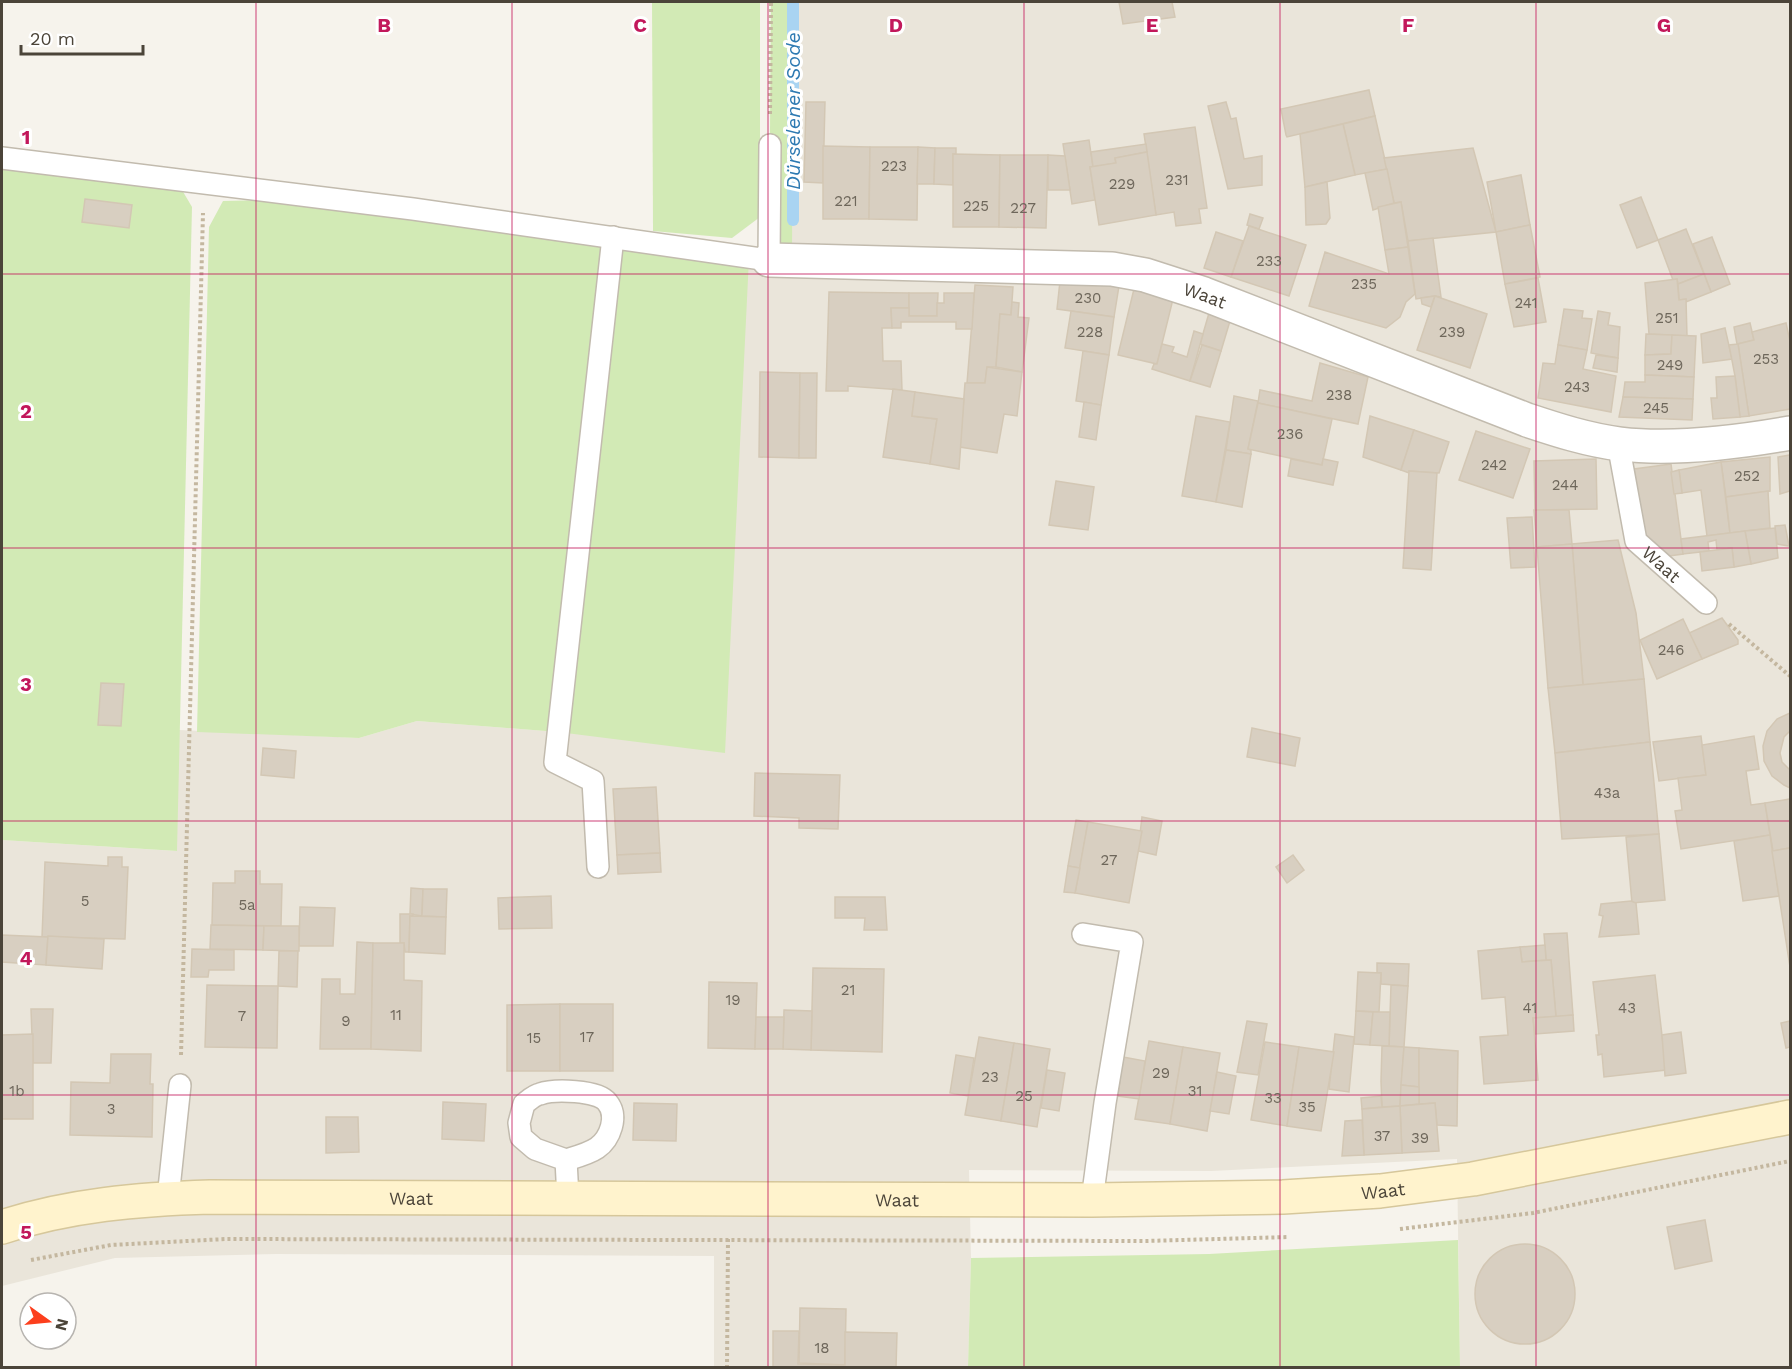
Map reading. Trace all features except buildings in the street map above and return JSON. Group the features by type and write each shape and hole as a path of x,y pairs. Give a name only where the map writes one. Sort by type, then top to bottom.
{"main road":[{"name":"Waat","path":"2,1227 70,1210 168,1198 1092,1200 1284,1197 1424,1186 1521,1171 1791,1117"}],"street":[{"name":"Waat","path":"769,260 1112,269 1145,275 1204,294 1527,420 1571,434 1618,443 1646,445 1702,443 1791,433"}],"lane":[{"path":"2,158 613,237 769,260 770,145"},
{"path":"598,867 593,781 555,762 613,237"},
{"name":"Waat","path":"1618,443 1636,542 1706,603"},
{"path":"1083,934 1132,942 1105,1103 1092,1200"},
{"path":"168,1198 180,1085"},
{"path":"566,1160 568,1198"}],"path":[{"path":"770,145 771,2"},
{"path":"180,1085 204,183"},
{"path":"1706,603 1791,676"},
{"path":"727,1368 728,1199"}],"shaded area":[{"path":"793,2 1790,2 1790,1367 1460,1367 1457,1159 1211,1171 969,1170 971,1258 968,1367 714,1367 714,1256 276,1254 115,1258 2,1286 2,840 176,851 179,730 359,738 417,721 558,732 749,258 793,220"}],"green space":[{"path":"652,2 760,2 760,217 732,238 653,231"},
{"path":"771,2 793,2 792,261 769,260"},
{"path":"2,168 182,190 192,207 177,851 2,840"},
{"path":"271,200 749,258 725,753 558,732 417,721 359,738 197,732 209,227 223,201"},
{"path":"1458,1240 1460,1367 968,1367 971,1258 1209,1254"}],"waterway":[{"name":"Dürselener Sode","path":"793,2 793,220"}]}
